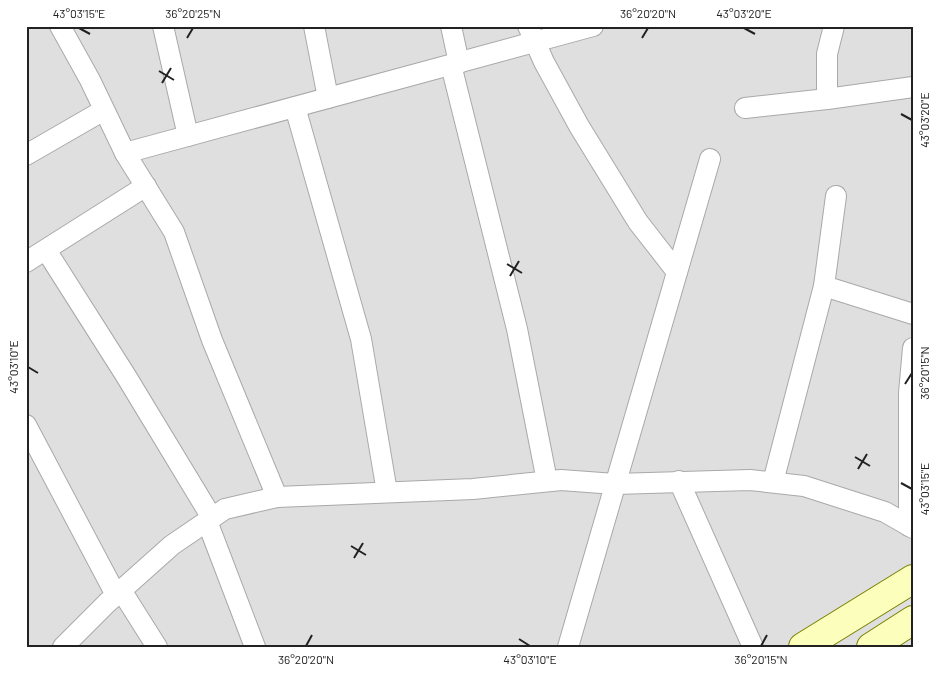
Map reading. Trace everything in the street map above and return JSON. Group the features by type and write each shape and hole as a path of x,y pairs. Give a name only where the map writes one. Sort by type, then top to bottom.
{"main road":[{"path":"803,647 913,578"},
{"path":"870,647 913,620"}],"street":[{"path":"60,26 90,80 125,153 174,232 212,340 277,497"},
{"path":"163,26 188,136"},
{"path":"314,26 328,98"},
{"path":"451,26 455,64 517,329 547,481"},
{"path":"125,153 455,64 532,34 593,26"},
{"path":"826,99 827,54 834,26"},
{"path":"532,34 544,62 584,134 638,222 677,272"},
{"path":"745,108 913,87"},
{"path":"295,107 361,339 387,492"},
{"path":"26,155 104,110"},
{"path":"568,647 710,158"},
{"path":"26,262 146,186"},
{"path":"774,482 824,286 836,196"},
{"path":"46,250 126,376 210,520 255,647"},
{"path":"824,286 913,314"},
{"path":"911,527 909,403 913,348"},
{"path":"26,425 118,592 157,647"},
{"path":"63,647 118,592 172,545 225,509 277,497 473,489 561,480 615,484 750,480 804,486 885,512 911,527"},
{"path":"679,482 752,647"}],"shaded area":[{"path":"26,26 913,26 913,647 26,647"}]}
